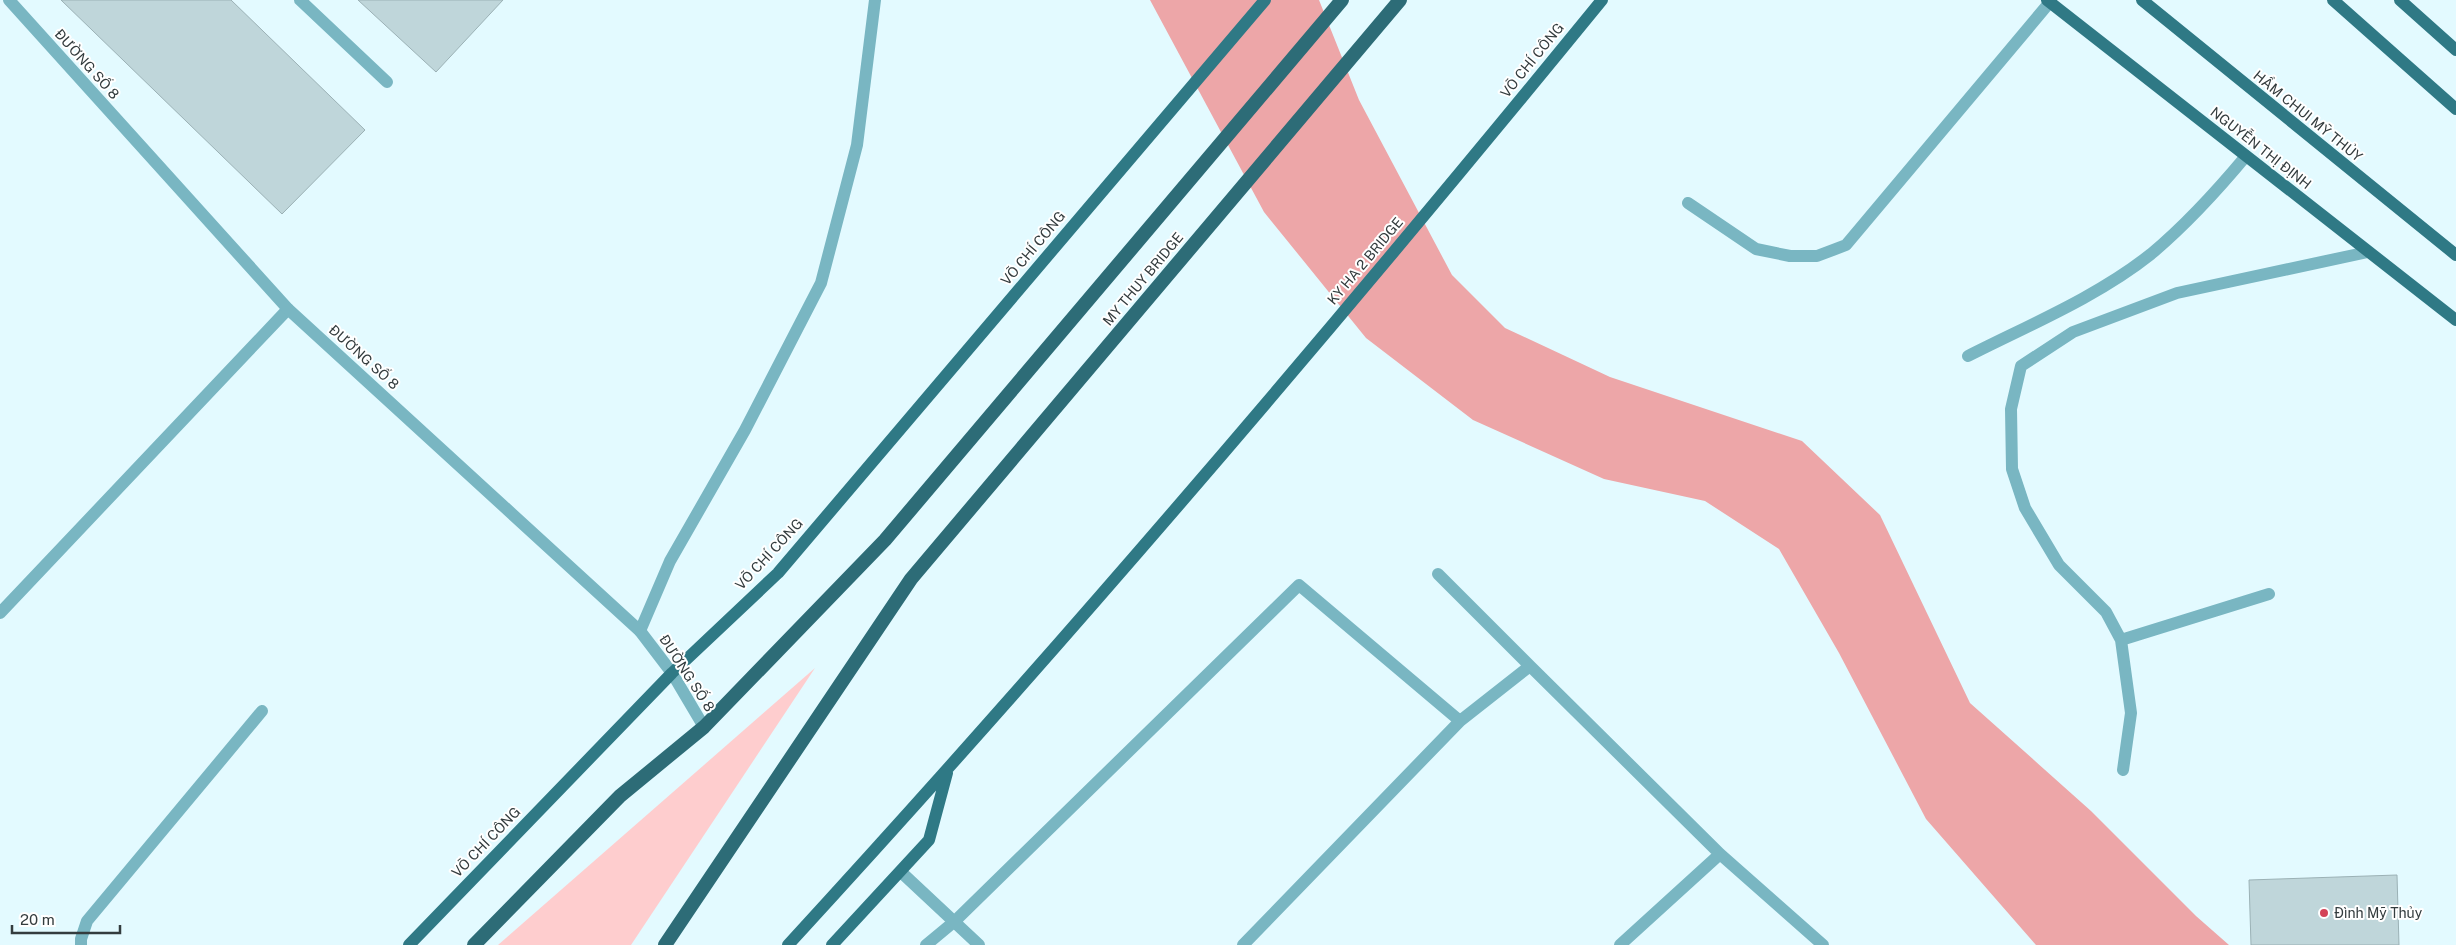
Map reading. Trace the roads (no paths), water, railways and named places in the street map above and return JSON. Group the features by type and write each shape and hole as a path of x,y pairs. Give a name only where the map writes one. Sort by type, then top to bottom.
{"highway":[{"name":"MY THUY BRIDGE","path":"704,727 885,540 1342,0"},
{"name":"MY THUY BRIDGE","path":"665,945 910,579 1400,0"},
{"path":"474,945 620,796 704,727"}],"main road":[{"name":"VÕ CHÍ CÔNG","path":"410,945 672,673 778,573 1265,0"},
{"name":"VÕ CHÍ CÔNG","path":"1487,140 1602,0"},
{"name":"HẦM CHUI MỸ THỦY","path":"2142,0 2456,255"},
{"path":"2333,0 2456,109"},
{"path":"2400,0 2456,50"},
{"name":"NGUYỄN THỊ ĐỊNH","path":"2049,1 2456,320"},
{"name":"KY HA 2 BRIDGE","path":"947,771 1266,401 1487,140"},
{"path":"832,945 929,840 947,771"},
{"path":"788,945 947,771"}],"street":[{"name":"ĐƯỜNG SỐ 8","path":"10,0 288,309 640,631 672,673 704,727"},
{"path":"300,0 387,82"},
{"path":"640,631 670,561 746,430 821,282 857,145 875,0"},
{"path":"1688,203 1756,249 1790,256 1817,256 1846,245 2049,1"},
{"path":"1968,356 2100,287 2149,255 2198,212 2246,156"},
{"path":"2124,770 2131,713 2121,640 2106,612 2060,565 2025,508 2012,469 2011,409 2021,366 2073,332 2177,293 2368,252"},
{"path":"0,613 288,309"},
{"path":"1438,574 1720,854 1823,945"},
{"path":"926,945 955,921 1299,586 1460,721"},
{"path":"2121,640 2269,594"},
{"path":"1243,945 1460,721 1530,666"},
{"path":"81,945 87,921 262,711"},
{"path":"1620,945 1720,854"},
{"path":"901,872 929,900 980,945"}],"place":[{"name":"Đình Mỹ Thủy","path":"2324,913"}]}
